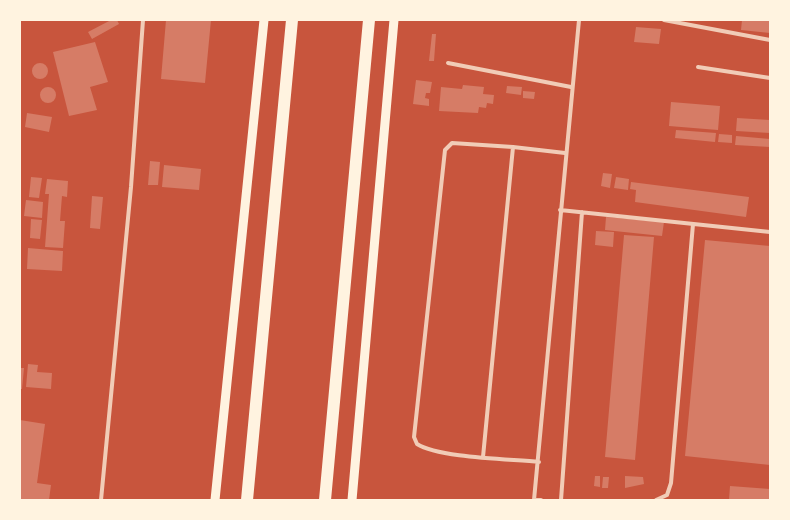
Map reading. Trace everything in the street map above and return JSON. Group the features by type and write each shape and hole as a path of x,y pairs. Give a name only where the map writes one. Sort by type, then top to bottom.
{"highway":[{"path":"247,501 292,20"},
{"path":"325,501 370,25"}],"main road":[{"path":"215,501 264,20"},
{"path":"352,501 394,20"}],"lane":[{"path":"101,501 131,187 143,20"},
{"path":"541,501 534,500 579,20"},
{"path":"663,20 771,40"},
{"path":"448,63 571,87"},
{"path":"698,67 771,78"},
{"path":"539,462 429,450 417,444 414,437 445,150 452,143 565,153"},
{"path":"483,457 513,147"},
{"path":"560,210 771,232"},
{"path":"561,501 582,212"},
{"path":"656,501 667,495 671,483 693,224"}],"building":[{"path":"111,20 117,20 119,24 92,39 88,32"},
{"path":"166,20 211,20 205,83 161,79"},
{"path":"742,20 770,20 770,33 741,30"},
{"path":"636,27 661,29 659,44 634,42"},
{"path":"432,34 436,34 434,61 429,61"},
{"path":"95,42 108,82 90,87 97,110 69,116 53,52"},
{"path":"40,63 48,71 40,79 32,71"},
{"path":"416,80 432,82 430,93 426,93 425,98 429,99 429,106 413,104"},
{"path":"463,85 484,87 483,94 494,95 493,104 487,103 486,108 479,107 478,113 439,111 441,87 462,89"},
{"path":"507,86 522,87 521,95 506,93"},
{"path":"48,87 56,95 48,103 40,95"},
{"path":"523,91 535,92 534,99 523,98"},
{"path":"671,102 720,106 718,130 669,126"},
{"path":"27,113 52,117 49,132 25,127"},
{"path":"737,118 770,120 770,133 736,131"},
{"path":"676,130 716,133 715,142 675,138"},
{"path":"719,134 732,135 732,143 718,142"},
{"path":"736,136 770,139 770,147 735,145"},
{"path":"150,161 160,162 158,185 148,185"},
{"path":"164,165 201,169 199,190 162,187"},
{"path":"603,173 612,174 610,188 601,186"},
{"path":"31,177 42,178 39,198 29,197"},
{"path":"616,177 629,179 628,190 614,188"},
{"path":"47,179 68,181 67,197 62,196 60,221 65,221 63,248 45,247 49,194 45,194"},
{"path":"631,182 749,197 746,217 635,202 636,190 630,189"},
{"path":"92,196 103,197 100,229 90,228"},
{"path":"26,200 43,202 42,218 24,216"},
{"path":"606,217 664,222 662,236 605,230"},
{"path":"31,219 42,220 40,239 30,238"},
{"path":"596,231 614,232 613,247 595,245"},
{"path":"624,235 654,237 635,460 605,457"},
{"path":"705,240 770,246 770,465 685,456"},
{"path":"28,248 63,251 62,271 27,269"},
{"path":"28,364 38,365 37,372 52,373 51,389 26,387"},
{"path":"20,368 24,368 22,389 20,389"},
{"path":"20,420 45,424 37,483 51,485 49,500 20,500"},
{"path":"595,476 600,476 600,487 594,486"},
{"path":"625,476 643,477 644,484 625,488"},
{"path":"603,477 609,477 608,488 602,488"},
{"path":"730,486 770,489 770,500 729,500"}]}
